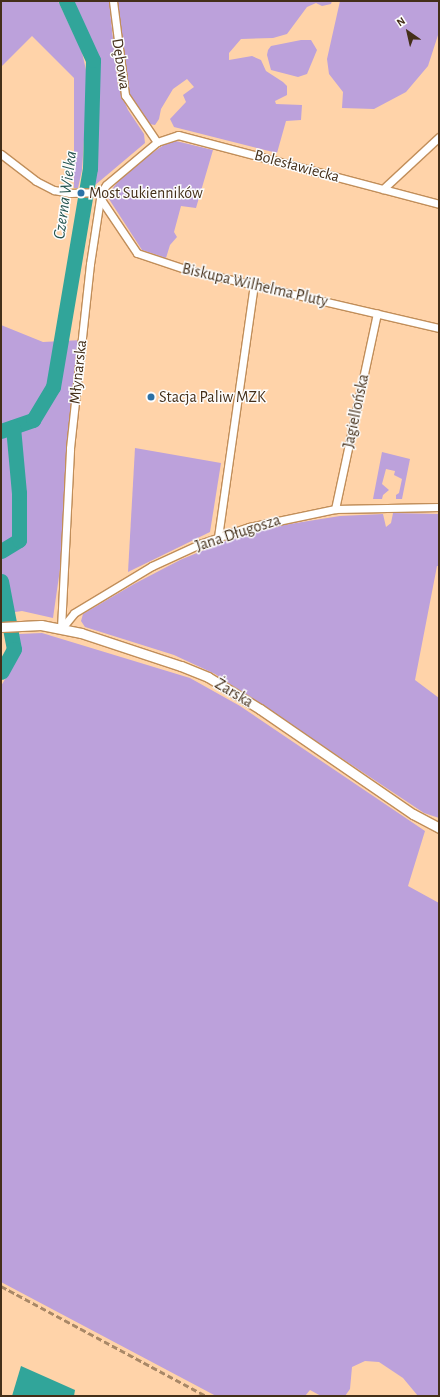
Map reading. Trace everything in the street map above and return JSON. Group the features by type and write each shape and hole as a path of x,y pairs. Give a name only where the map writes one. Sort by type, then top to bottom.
{"street":[{"name":"Dębowa","path":"113,1 125,95 157,142"},
{"name":"Bolesławiecka","path":"157,142 172,135 184,135 439,204"},
{"path":"383,189 439,137"},
{"path":"1,154 36,181 54,190 70,193 98,194 109,182 157,142"},
{"name":"Biskupa Wilhelma Pluty","path":"98,194 137,253 185,269 439,328"},
{"name":"Młynarska","path":"61,628 70,448 98,194"},
{"path":"218,537 254,285"},
{"name":"Jagiellońska","path":"335,509 377,313"},
{"name":"Jana Długosza","path":"61,628 74,613 111,589 158,563 218,537 277,520 335,509 439,507"},
{"name":"Żarska","path":"1,627 20,624 61,628 181,666 221,684 413,814 439,828"}],"shaded area":[{"path":"1,1 58,1 82,52 88,79 82,170 78,188 74,188 74,78 32,36 1,67"},
{"path":"70,1 109,1 118,86 128,110 144,134 145,143 94,186 92,182 97,108 96,56 92,41"},
{"path":"117,1 332,1 331,4 322,6 316,3 307,7 287,34 273,38 241,39 229,53 229,60 252,56 261,60 266,71 287,86 287,95 275,101 276,104 302,105 301,120 286,121 277,153 174,127 170,119 186,102 183,95 194,87 187,79 173,89 161,109 159,119 155,125 149,124 127,93"},
{"path":"340,1 439,1 439,32 428,66 406,92 374,109 342,108 343,92 329,74 327,59"},
{"path":"301,40 311,40 317,50 307,74 298,77 271,70 267,55 271,46"},
{"path":"176,141 213,150 196,208 181,206 174,232 177,237 170,245 166,258 142,250 107,196 119,180 144,159 165,144"},
{"path":"1,325 43,342 82,340 61,562 53,618 22,611 1,614"},
{"path":"135,448 221,463 210,532 128,572"},
{"path":"382,452 410,459 402,499 396,499 396,495 399,493 402,479 394,475 395,471 386,469 382,484 389,490 383,495 382,499 373,499"},
{"path":"393,513 439,514 439,566 437,566 415,680 439,698 439,818 424,813 215,674 174,655 85,627 81,621 83,614 134,584 180,560 228,540 277,526 340,516 383,514 386,527 391,523"},
{"path":"42,633 190,678 240,706 425,831 408,886 439,903 439,1396 418,1396 403,1378 379,1362 365,1361 352,1367 350,1389 345,1396 321,1396 310,1390 305,1396 216,1396 1,1282 1,686 11,669 19,634"}],"water":[{"path":"21,1366 75,1390 74,1396 12,1396"}],"waterway":[{"name":"Czerna Wielka","path":"1,431 33,420 53,387 90,168 93,60 66,1"},
{"name":"Czerna Wielka","path":"1,551 19,540 19,493 13,427"},
{"name":"Czerna Wielka","path":"1,581 14,649 1,672"}],"railway":[{"path":"1,1286 206,1396"}],"place":[{"name":"Most Sukienników","path":"81,193"},
{"name":"Stacja Paliw MZK","path":"151,397"}]}
